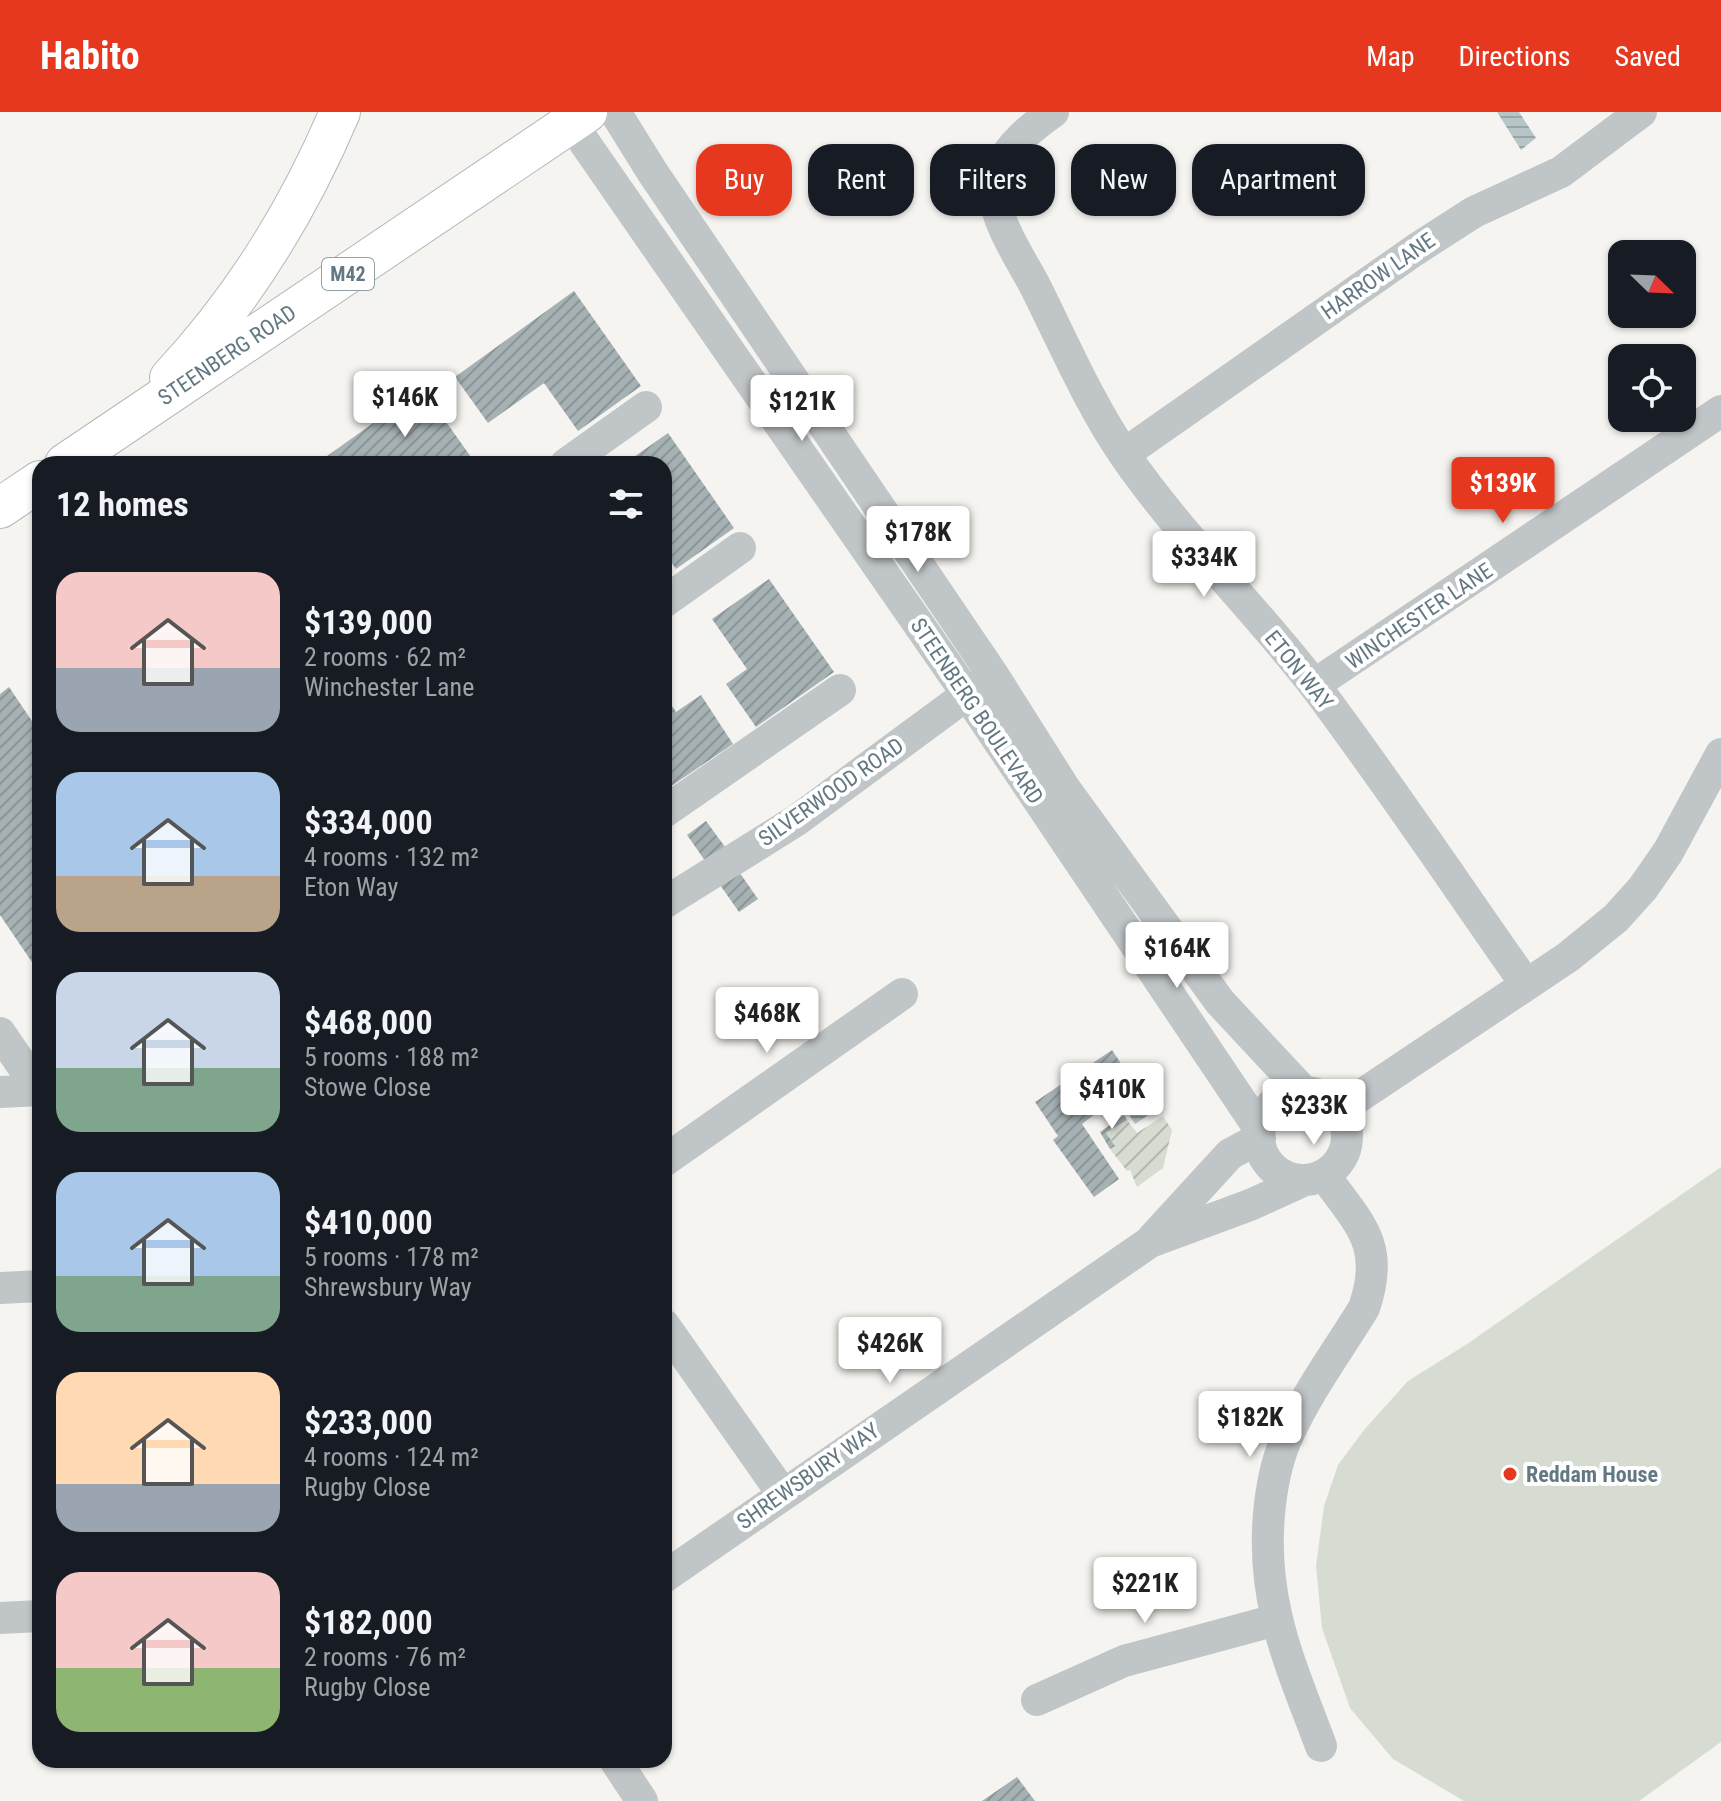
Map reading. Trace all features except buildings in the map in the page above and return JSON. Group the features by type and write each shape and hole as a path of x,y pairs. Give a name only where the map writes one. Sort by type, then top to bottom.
{"main road":[{"path":"125,424 175,372 261,260 304,190 340,112"},
{"name":"STEENBERG ROAD","path":"77,456 576,116"},
{"path":"0,508 32,486"}],"street":[{"name":"STEENBERG BOULEVARD","path":"615,112 653,173 993,675 1065,789 1220,1002 1303,1091"},
{"name":"ETON WAY","path":"1053,112 1006,155 998,173 996,202 1007,232 1080,376 1124,454 1161,505 1314,685 1525,983"},
{"name":"HARROW LANE","path":"1124,454 1415,250 1474,212 1561,172 1641,112"},
{"name":"STEENBERG BOULEVARD","path":"576,116 1260,1133"},
{"path":"577,456 646,407"},
{"name":"WINCHESTER LANE","path":"1314,685 1721,411"},
{"path":"672,596 740,548"},
{"name":"SILVERWOOD ROAD","path":"672,898 797,820 993,675"},
{"path":"672,806 840,690"},
{"path":"1339,1110 1568,957 1616,918 1643,888 1682,828 1721,754"},
{"path":"1149,966 1178,944"},
{"path":"672,1155 902,994"},
{"path":"0,1033 32,1080"},
{"path":"0,1092 32,1090"},
{"path":"1303,1091 1317,1093 1339,1110 1346,1124 1347,1139 1344,1153 1336,1166 1250,1205 1150,1242 1230,1154 1260,1133 1274,1102 1303,1091"},
{"path":"1260,1133 1265,1159 1276,1170 1289,1178 1314,1178 1363,1229 1370,1244 1374,1271 1364,1308 1298,1416 1281,1453 1273,1480 1267,1529 1269,1586 1276,1620 1321,1746"},
{"name":"SHREWSBURY WAY","path":"672,1571 1150,1242"},
{"path":"0,1288 32,1286"},
{"path":"672,1336 782,1493"},
{"path":"0,1618 32,1616"},
{"path":"1037,1700 1124,1661 1276,1620"},
{"path":"620,1768 642,1801"}],"shaded area":[{"path":"1497,112 1519,112 1536,138 1521,150"},
{"path":"1131,1086 1150,1114 1135,1124 1117,1096"},
{"path":"1163,1116 1172,1130 1163,1168 1137,1187 1130,1170 1127,1171 1110,1149 1115,1146 1106,1133 1127,1120 1137,1133"},
{"name":"Reddam House","path":"1721,1167 1721,1742 1639,1801 1464,1801 1393,1759 1350,1708 1322,1628 1316,1566 1324,1506 1338,1465 1364,1430 1408,1381 1467,1344"}],"place":[{"name":"Reddam House","path":"1510,1474"}]}
